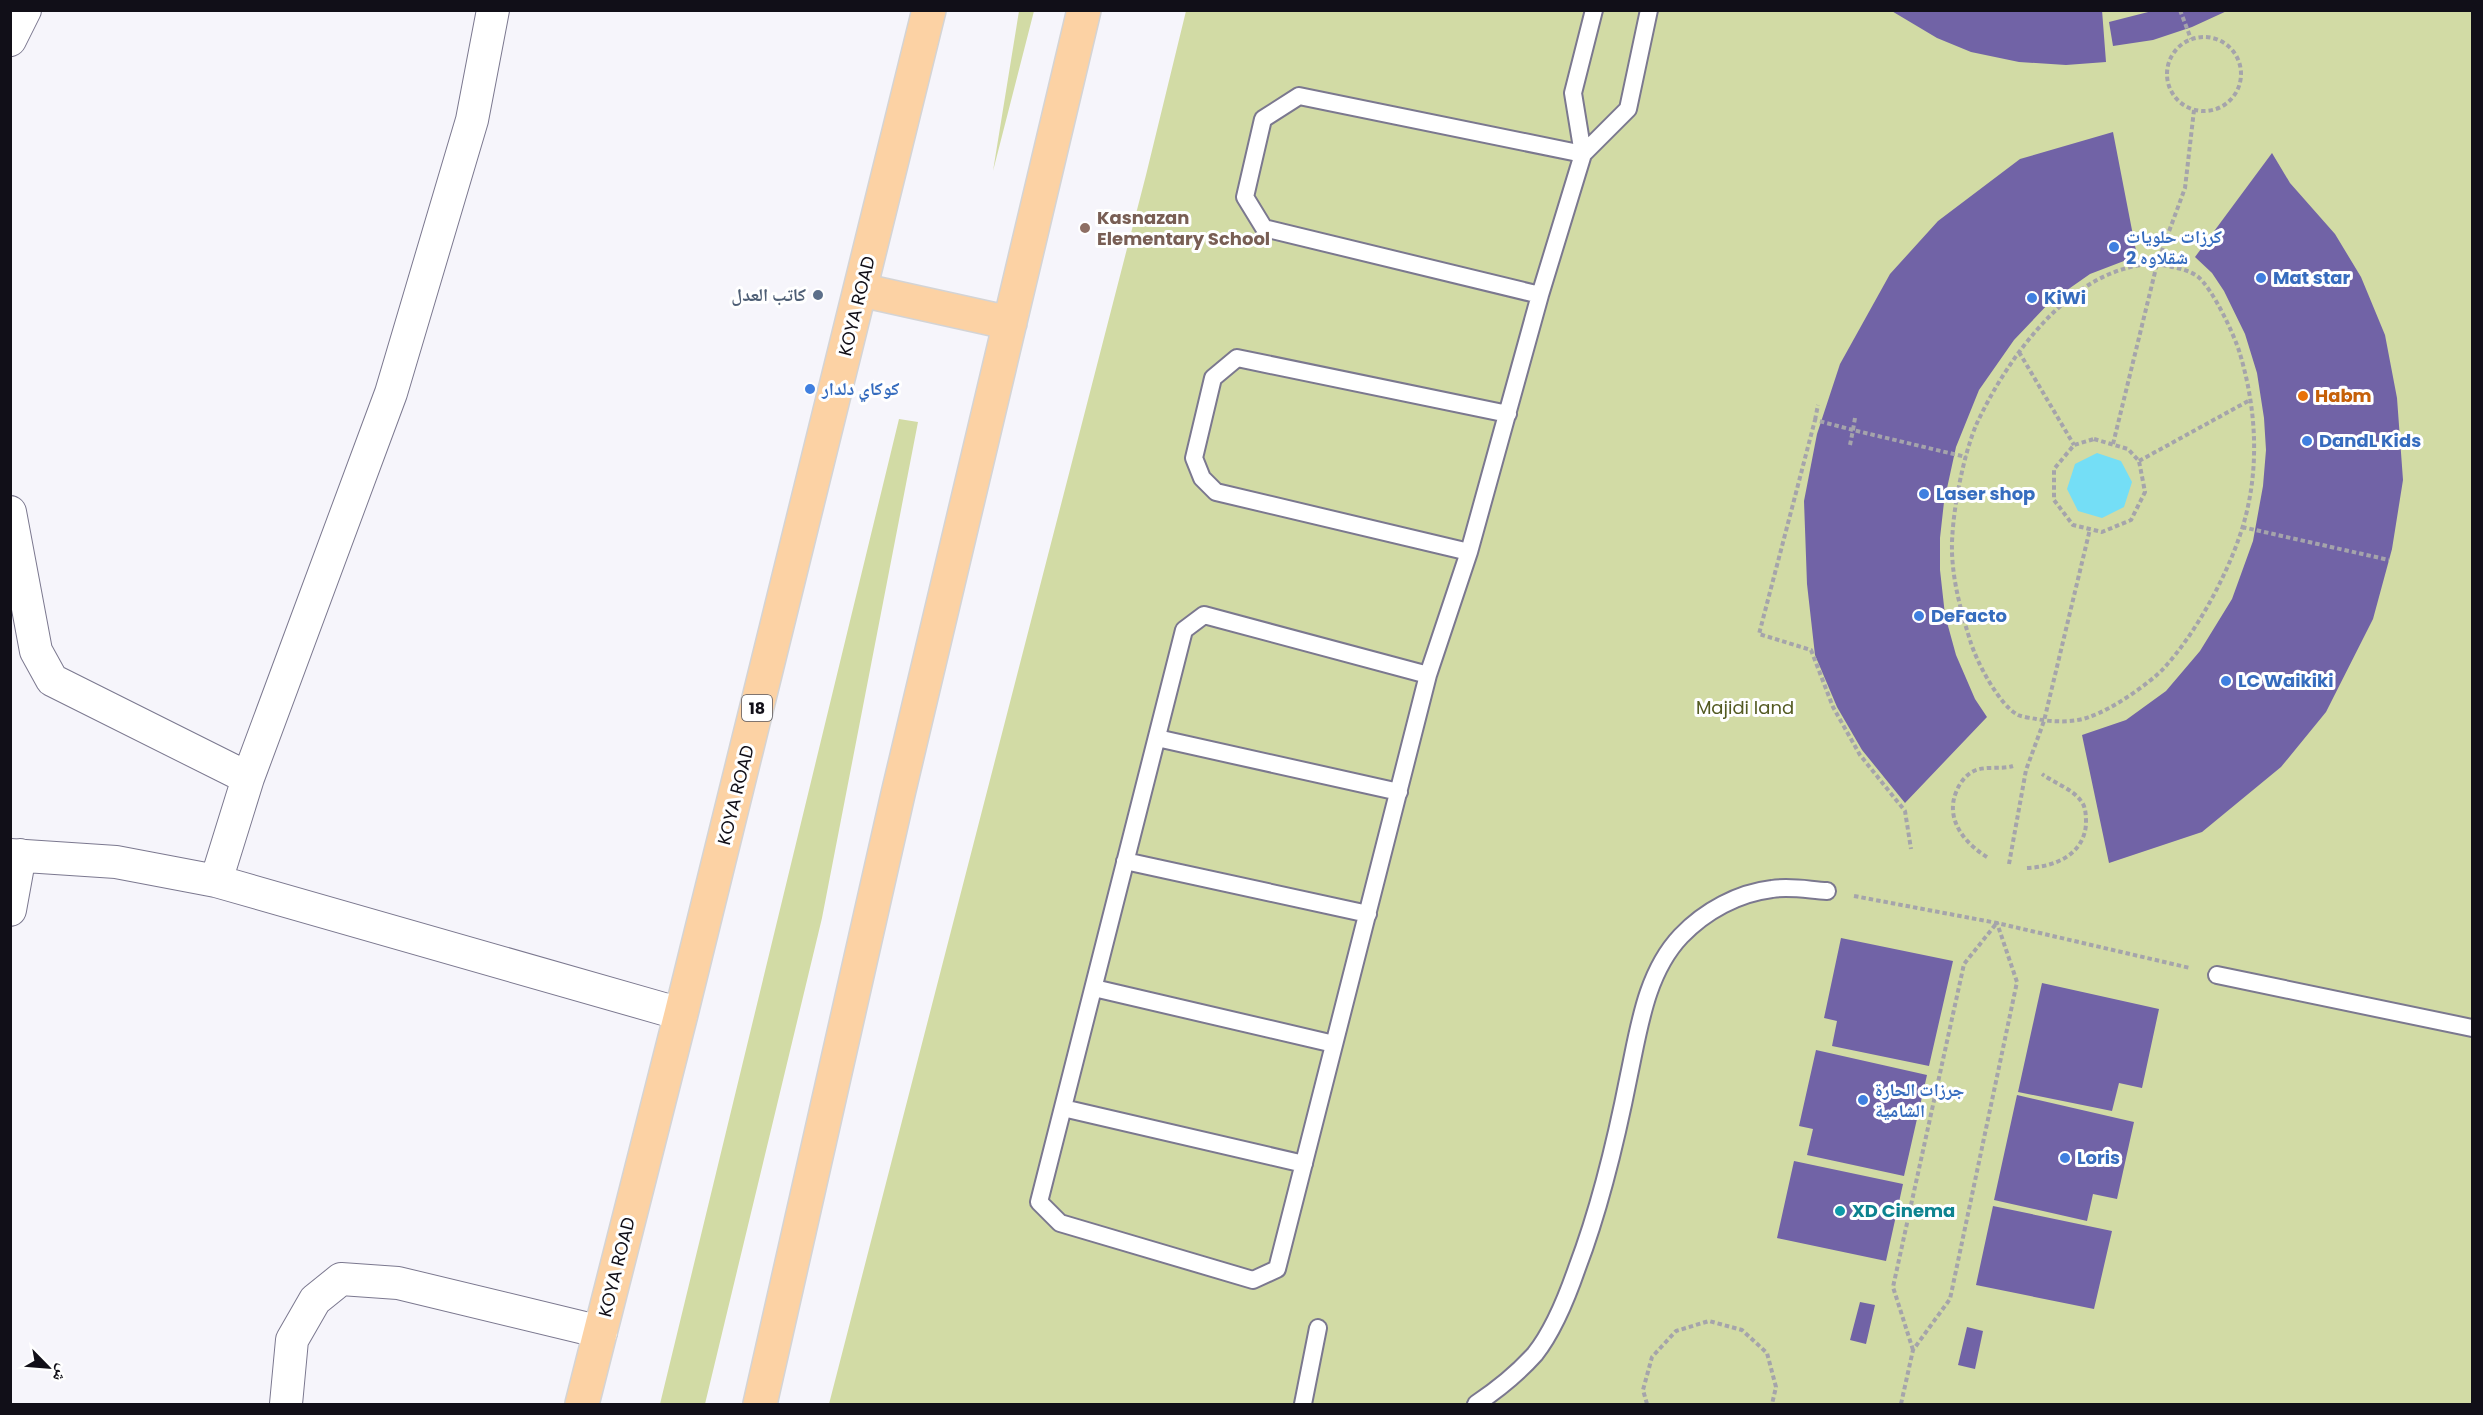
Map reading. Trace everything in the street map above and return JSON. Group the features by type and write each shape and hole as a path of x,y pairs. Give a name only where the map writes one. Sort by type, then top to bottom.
{"highway":[{"name":"KOYA ROAD","path":"582,1404 681,1014 929,10"},
{"path":"760,1404 898,794 1084,10"},
{"path":"861,290 1010,323"}],"street":[{"path":"10,39 25,10"},
{"path":"216,881 248,778 391,393 472,120 493,10"},
{"path":"10,512 36,651 52,680 248,778"},
{"path":"10,910 15,855 116,862 216,881 681,1014"},
{"path":"285,1404 292,1340 315,1300 341,1279 398,1283 601,1332"}],"lane":[{"path":"1428,675 1204,615 1184,630 1039,1202 1060,1223 1253,1280 1277,1269 1428,675 1469,552 1540,295 1583,154 1573,93 1594,10"},
{"path":"1583,154 1628,109 1649,10"},
{"path":"1540,295 1264,228 1245,197 1263,119 1299,96 1583,154"},
{"path":"1469,552 1216,492 1202,478 1194,458 1213,378 1237,358 1508,414"},
{"path":"1157,738 1399,792"},
{"path":"1125,861 1368,914"},
{"path":"1476,1404 1497,1390 1535,1353 1564,1304 1593,1226 1615,1146 1643,1008 1658,971 1680,937 1705,915 1743,896 1773,888 1827,891"},
{"path":"2217,975 2472,1028"},
{"path":"1094,988 1334,1044"},
{"path":"1063,1108 1305,1164"},
{"path":"1303,1404 1318,1328"}],"path":[{"path":"2180,10 2191,39"},
{"path":"2206,36 2221,40 2233,50 2240,64 2241,79 2235,94 2224,105 2210,111 2194,110 2178,100 2169,85 2167,66 2176,50 2191,39 2206,36"},
{"path":"2113,444 2157,264 2185,188 2194,110"},
{"path":"2145,264 2183,269 2200,278 2217,303 2236,340 2250,400 2255,452 2249,498 2242,527 2214,592 2190,634 2163,668 2132,694 2090,717 2066,721 2044,721 2018,715 1994,689 1974,653 1958,602 1952,551 1960,476 1977,424 2019,352 2029,337 2059,306 2118,270 2145,264"},
{"path":"2019,352 2074,445"},
{"path":"2139,461 2250,400"},
{"path":"1818,405 1759,634 1811,650 1833,706 1860,755 1905,811 1911,849"},
{"path":"1850,445 1855,418"},
{"path":"1815,420 1966,457"},
{"path":"2094,439 2128,449 2139,461 2145,492 2131,520 2103,532 2073,525 2054,500 2054,469 2074,445 2094,439"},
{"path":"2242,527 2389,560"},
{"path":"2009,864 2026,770 2044,721 2090,529"},
{"path":"1987,857 1973,848 1961,835 1954,816 1955,795 1961,782 1971,773 1983,768 2002,769 2013,766"},
{"path":"2027,868 2045,867 2061,861 2080,843 2085,829 2086,815 2082,802 2072,792 2056,785 2042,774"},
{"path":"1827,891 1996,923 2217,975"},
{"path":"1901,1404 1913,1350 1950,1299 2017,982 1996,923"},
{"path":"1913,1350 1893,1287 1964,964 1996,923"},
{"path":"1647,1404 1643,1390 1652,1357 1676,1331 1709,1321 1742,1330 1767,1353 1776,1387 1772,1404"}],"green space":[{"path":"1019,11 1034,11 993,171"},
{"name":"Majidi land","path":"1186,11 2472,11 2472,1404 829,1404 1146,175"},
{"path":"899,419 918,422 822,918 705,1404 660,1404"}],"water":[{"path":"2097,453 2121,461 2132,482 2124,507 2102,518 2078,511 2067,489 2075,464"}],"building":[{"path":"1890,10 2102,10 2106,62 2066,65 2019,62 1971,52 1937,38"},
{"path":"2156,10 2229,10 2192,27 2153,40 2113,46 2109,22"},
{"path":"2113,132 2137,256 2090,274 2050,302 2014,340 1979,390 1956,447 1944,502 1940,538 1940,570 1945,615 1956,655 1975,699 1987,717 1905,803 1862,750 1837,707 1815,655 1807,584 1804,501 1817,434 1840,364 1890,274 1938,221 2020,159"},
{"path":"2272,153 2290,183 2335,234 2361,277 2385,335 2397,398 2403,480 2392,549 2373,619 2326,712 2281,767 2202,832 2109,863 2082,735 2126,720 2166,691 2200,651 2232,599 2253,541 2263,486 2266,450 2257,373 2245,334 2224,291 2212,273 2195,257"},
{"path":"1841,938 1953,961 1929,1066 1832,1046 1837,1021 1824,1018"},
{"path":"2042,983 2159,1009 2142,1088 2119,1083 2112,1111 2018,1092"},
{"name":"جرزات الحارة الشامية","path":"1816,1050 1927,1075 1904,1176 1807,1155 1813,1129 1799,1126"},
{"name":"Loris","path":"2017,1095 2134,1122 2117,1199 2093,1194 2087,1221 1994,1200"},
{"name":"XD Cinema","path":"1794,1161 1903,1184 1886,1261 1777,1238"},
{"path":"1993,1206 2112,1231 2094,1309 1976,1285"},
{"path":"1860,1302 1875,1305 1866,1344 1850,1340"},
{"path":"1967,1327 1983,1331 1975,1369 1958,1365"}],"place":[{"name":"Kasnazan Elementary School","path":"1085,228"},
{"name":"كرزات حلويات شقلاوه 2","path":"2114,247"},
{"name":"Mat star","path":"2261,278"},
{"name":"كاتب العدل","path":"818,295"},
{"name":"KiWi","path":"2032,298"},
{"name":"كوكاي دلدار","path":"810,389"},
{"name":"Habm","path":"2303,396"},
{"name":"DandL Kids","path":"2307,441"},
{"name":"Laser shop","path":"1924,494"},
{"name":"DeFacto","path":"1919,616"},
{"name":"LC Waikiki","path":"2226,681"},
{"name":"جرزات الحارة الشامية","path":"1863,1100"},
{"name":"Loris","path":"2065,1158"},
{"name":"XD Cinema","path":"1840,1211"}]}
